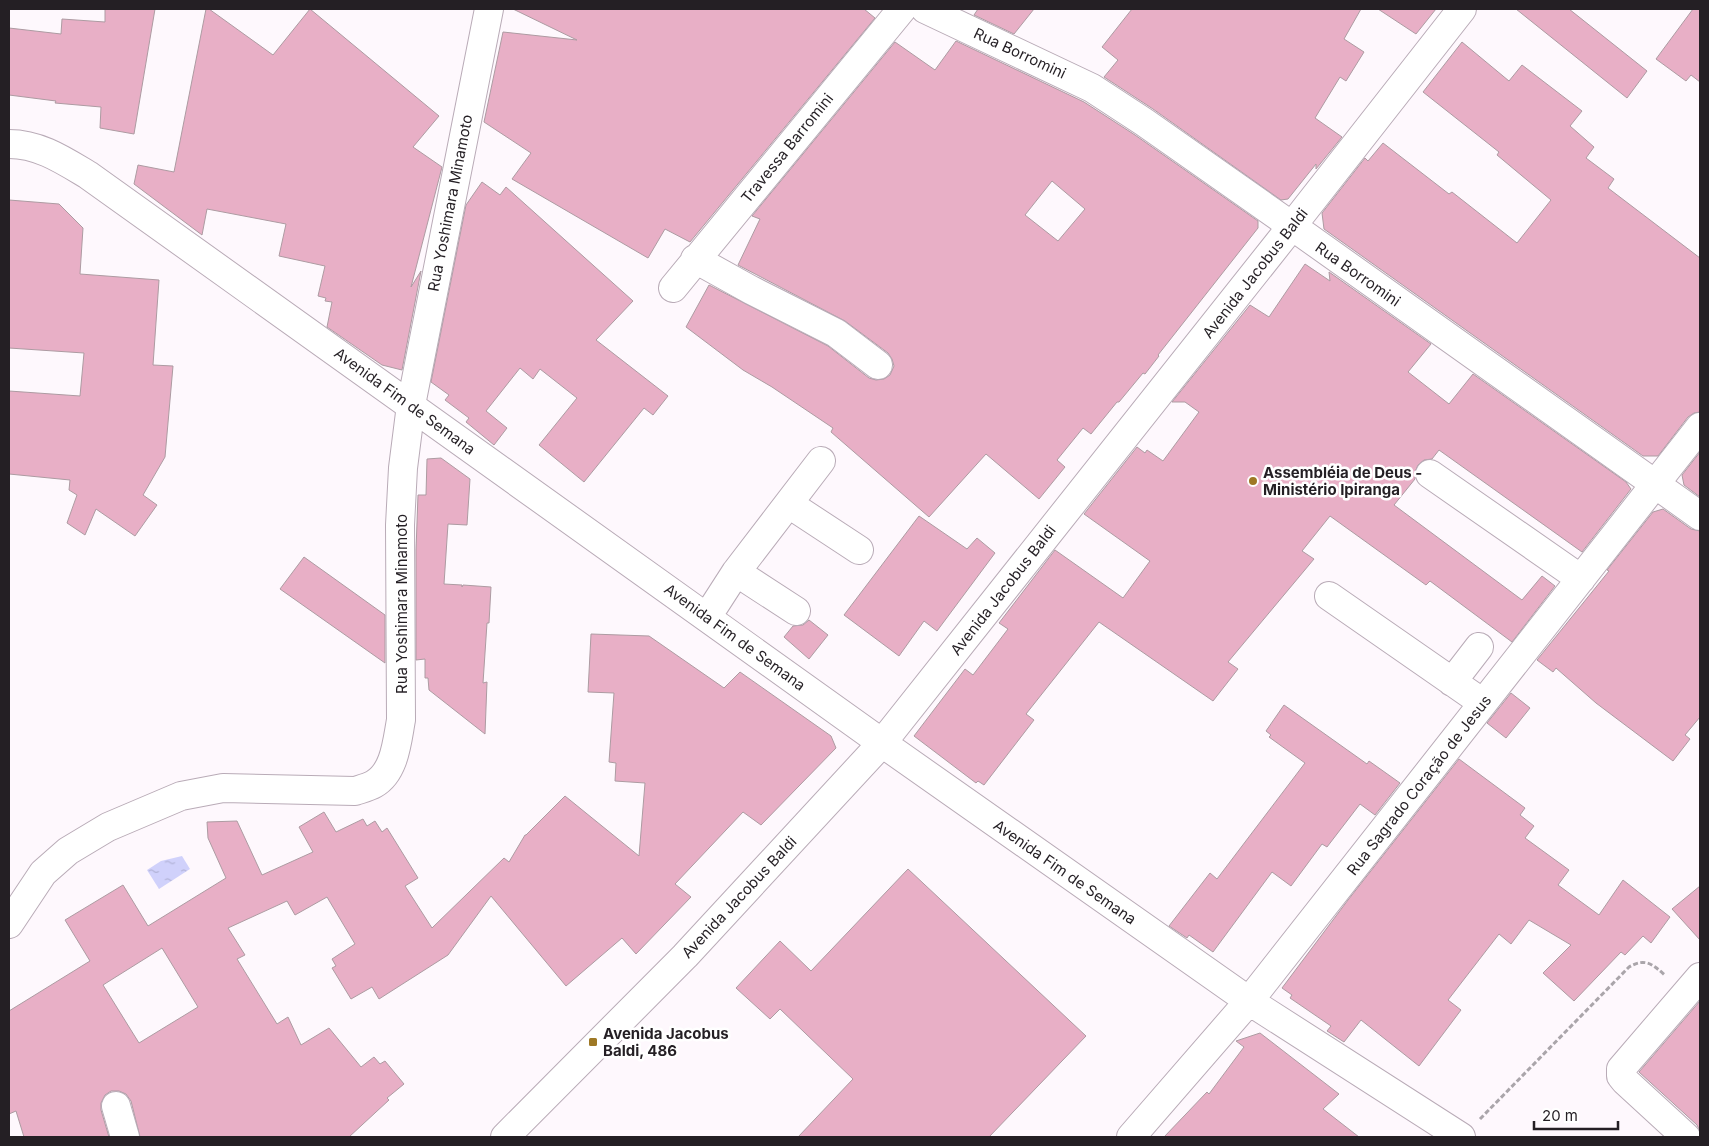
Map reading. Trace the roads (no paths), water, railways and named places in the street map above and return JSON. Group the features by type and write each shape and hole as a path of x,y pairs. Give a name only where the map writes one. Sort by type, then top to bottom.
{"street":[{"name":"Rua Yoshimara Minamoto","path":"9,924 43,873 68,851 108,827 181,796 223,788 355,791 375,784 388,770 395,751 401,720 400,525 403,468 411,405 489,9"},
{"name":"Travessa Barromini","path":"673,288 902,9"},
{"name":"Rua Borromini","path":"925,9 1092,88 1144,122 1700,516"},
{"name":"Avenida Jacobus Baldi","path":"505,1137 685,956 882,743 1462,9"},
{"name":"Avenida Fim de Semana","path":"9,144 22,144 56,155 88,175 882,743 1249,1001 1468,1130"},
{"path":"696,259 751,290 836,333 878,365"},
{"name":"Rua Sagrado Coração de Jesus","path":"1131,1137 1249,1001 1700,427"},
{"path":"706,617 736,572 821,462"},
{"path":"1430,474 1581,579"},
{"path":"789,504 860,550"},
{"path":"736,572 796,611"},
{"path":"1329,596 1483,703"},
{"path":"1452,682 1479,647"},
{"path":"1686,1137 1625,1082 1621,1076 1621,1069 1693,984"},
{"path":"116,1106 125,1137"}],"water":[{"path":"182,856 190,869 159,889 147,870 161,861"}],"place":[{"name":"Assembléia de Deus - Ministério Ipiranga","path":"1253,481"},
{"name":"Avenida Jacobus Baldi, 486","path":"593,1042"}]}
